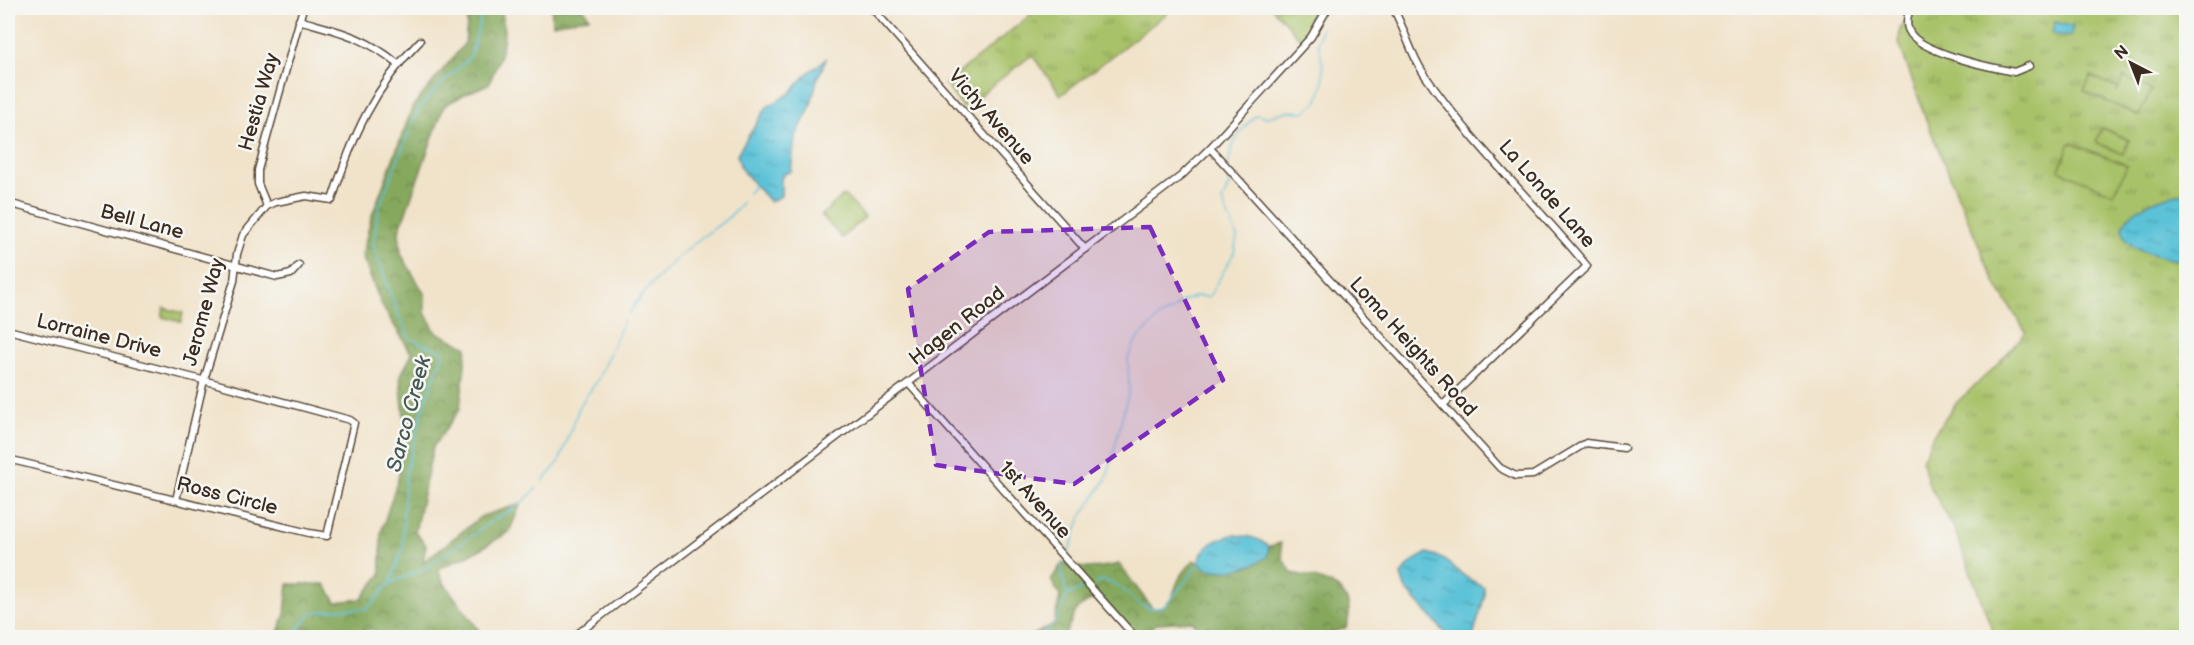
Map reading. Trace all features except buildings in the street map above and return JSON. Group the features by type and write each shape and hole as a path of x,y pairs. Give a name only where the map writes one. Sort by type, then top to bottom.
{"street":[{"name":"Hestia Way","path":"267,206 258,184 258,170 303,8"},
{"name":"Vichy Avenue","path":"872,8 1085,249"},
{"name":"Hagen Road","path":"572,638 1181,176 1210,148 1311,37 1328,8"},
{"name":"La Londe Lane","path":"1393,8 1412,54 1424,73 1459,119 1587,266 1443,405"},
{"path":"1910,8 1907,20 1908,30 1911,35 1927,46 2014,72 2029,66"},
{"path":"299,20 364,40 398,64"},
{"path":"267,206 286,199 306,196 332,200 359,126 382,85 420,41"},
{"name":"Loma Heights Road","path":"1210,148 1500,468 1515,476 1533,475 1586,443 1624,448"},
{"name":"Bell Lane","path":"8,203 277,277 291,274 299,265"},
{"name":"Jerome Way","path":"176,500 204,380 234,280 235,265 243,235 267,206"},
{"name":"Lorraine Drive","path":"8,330 204,380 354,423"},
{"name":"1st Avenue","path":"909,384 1136,638"},
{"name":"Ross Circle","path":"8,459 327,536 354,423"}],"highlighted area":[{"path":"1150,227 1223,380 1074,484 936,465 908,289 989,232"}],"green space":[{"path":"466,8 501,8 504,38 500,56 489,84 444,106 399,231 401,254 425,295 425,313 436,332 467,347 460,409 433,447 415,532 426,545 423,562 482,516 521,504 509,532 477,551 438,569 444,583 484,637 379,637 372,629 344,637 321,638 303,628 298,637 276,637 285,614 288,584 325,584 336,602 361,599 381,574 381,532 398,479 405,427 400,377 412,354 382,306 362,256 371,218 413,106 465,43 468,14"},
{"path":"551,8 584,8 589,17 553,24"},
{"path":"1039,8 1174,8 1061,95 1032,55 963,108 945,84"},
{"path":"1272,8 1314,8 1317,18 1300,39"},
{"path":"1916,8 2186,8 2186,637 1995,637 1954,528 1929,485 1922,460 1933,435 1955,404 1994,368 2026,332 1998,288 1988,267 1927,122 1899,43 1900,29"},
{"path":"2091,76 2118,88 2117,92 2124,77 2151,90 2139,116 2084,91"},
{"path":"2102,128 2129,140 2123,154 2096,142"},
{"path":"2070,143 2127,165 2114,194 2059,170"},
{"path":"844,195 865,217 842,238 821,215"},
{"path":"164,308 183,313 181,322 162,317"},
{"path":"1281,543 1283,559 1292,573 1326,582 1343,594 1348,603 1349,614 1346,628 1318,637 1207,637 1192,621 1158,623 1140,637 1136,637 1099,595 1077,609 1064,637 1027,638 1054,624 1060,596 1051,580 1063,562 1083,568 1119,564 1152,608 1158,608 1163,607 1170,600 1179,579 1194,560 1213,570 1231,570 1259,559 1268,554 1269,546"}],"water":[{"path":"944,8 971,8 963,16 952,18"},
{"path":"2055,22 2073,27 2070,37 2052,34"},
{"path":"826,59 817,80 810,108 795,138 791,171 781,178 781,196 770,202 741,169 737,154 767,107 789,94 809,72"},
{"path":"2186,193 2186,260 2155,255 2127,241 2123,227 2133,213 2159,199"},
{"path":"1233,535 1261,541 1269,547 1267,557 1236,569 1218,570 1203,567 1199,561 1207,547 1222,538"},
{"path":"1427,553 1442,559 1467,578 1484,587 1484,598 1473,637 1449,637 1405,588 1401,575 1413,561"}],"waterway":[{"name":"Sarco Creek","path":"291,638 311,613 341,609 367,609 391,582 403,547 406,471 424,405 444,352 410,339 397,312 373,245 379,206 418,110 436,89 471,56 480,21 478,8"},
{"path":"1229,164 1237,137 1256,115 1268,117 1287,111 1304,112 1318,101 1323,83 1323,66 1318,43 1321,28"},
{"path":"1068,554 1081,517 1107,478 1129,390 1128,358 1136,341 1159,317 1173,310 1181,302 1197,296 1209,297 1234,253 1237,237 1222,201 1229,185 1229,175"},
{"path":"748,193 755,184"},
{"path":"629,313 652,283 672,263 729,217 743,201"},
{"path":"543,481 559,462 580,405 597,381 624,321"},
{"path":"393,582 426,568 494,520 521,504 537,488"},
{"path":"1063,562 1063,582 1067,593"},
{"path":"1095,584 1103,580 1113,583 1139,604 1158,608 1165,606 1200,564"},
{"path":"1036,638 1054,624 1067,595 1086,587"}]}
